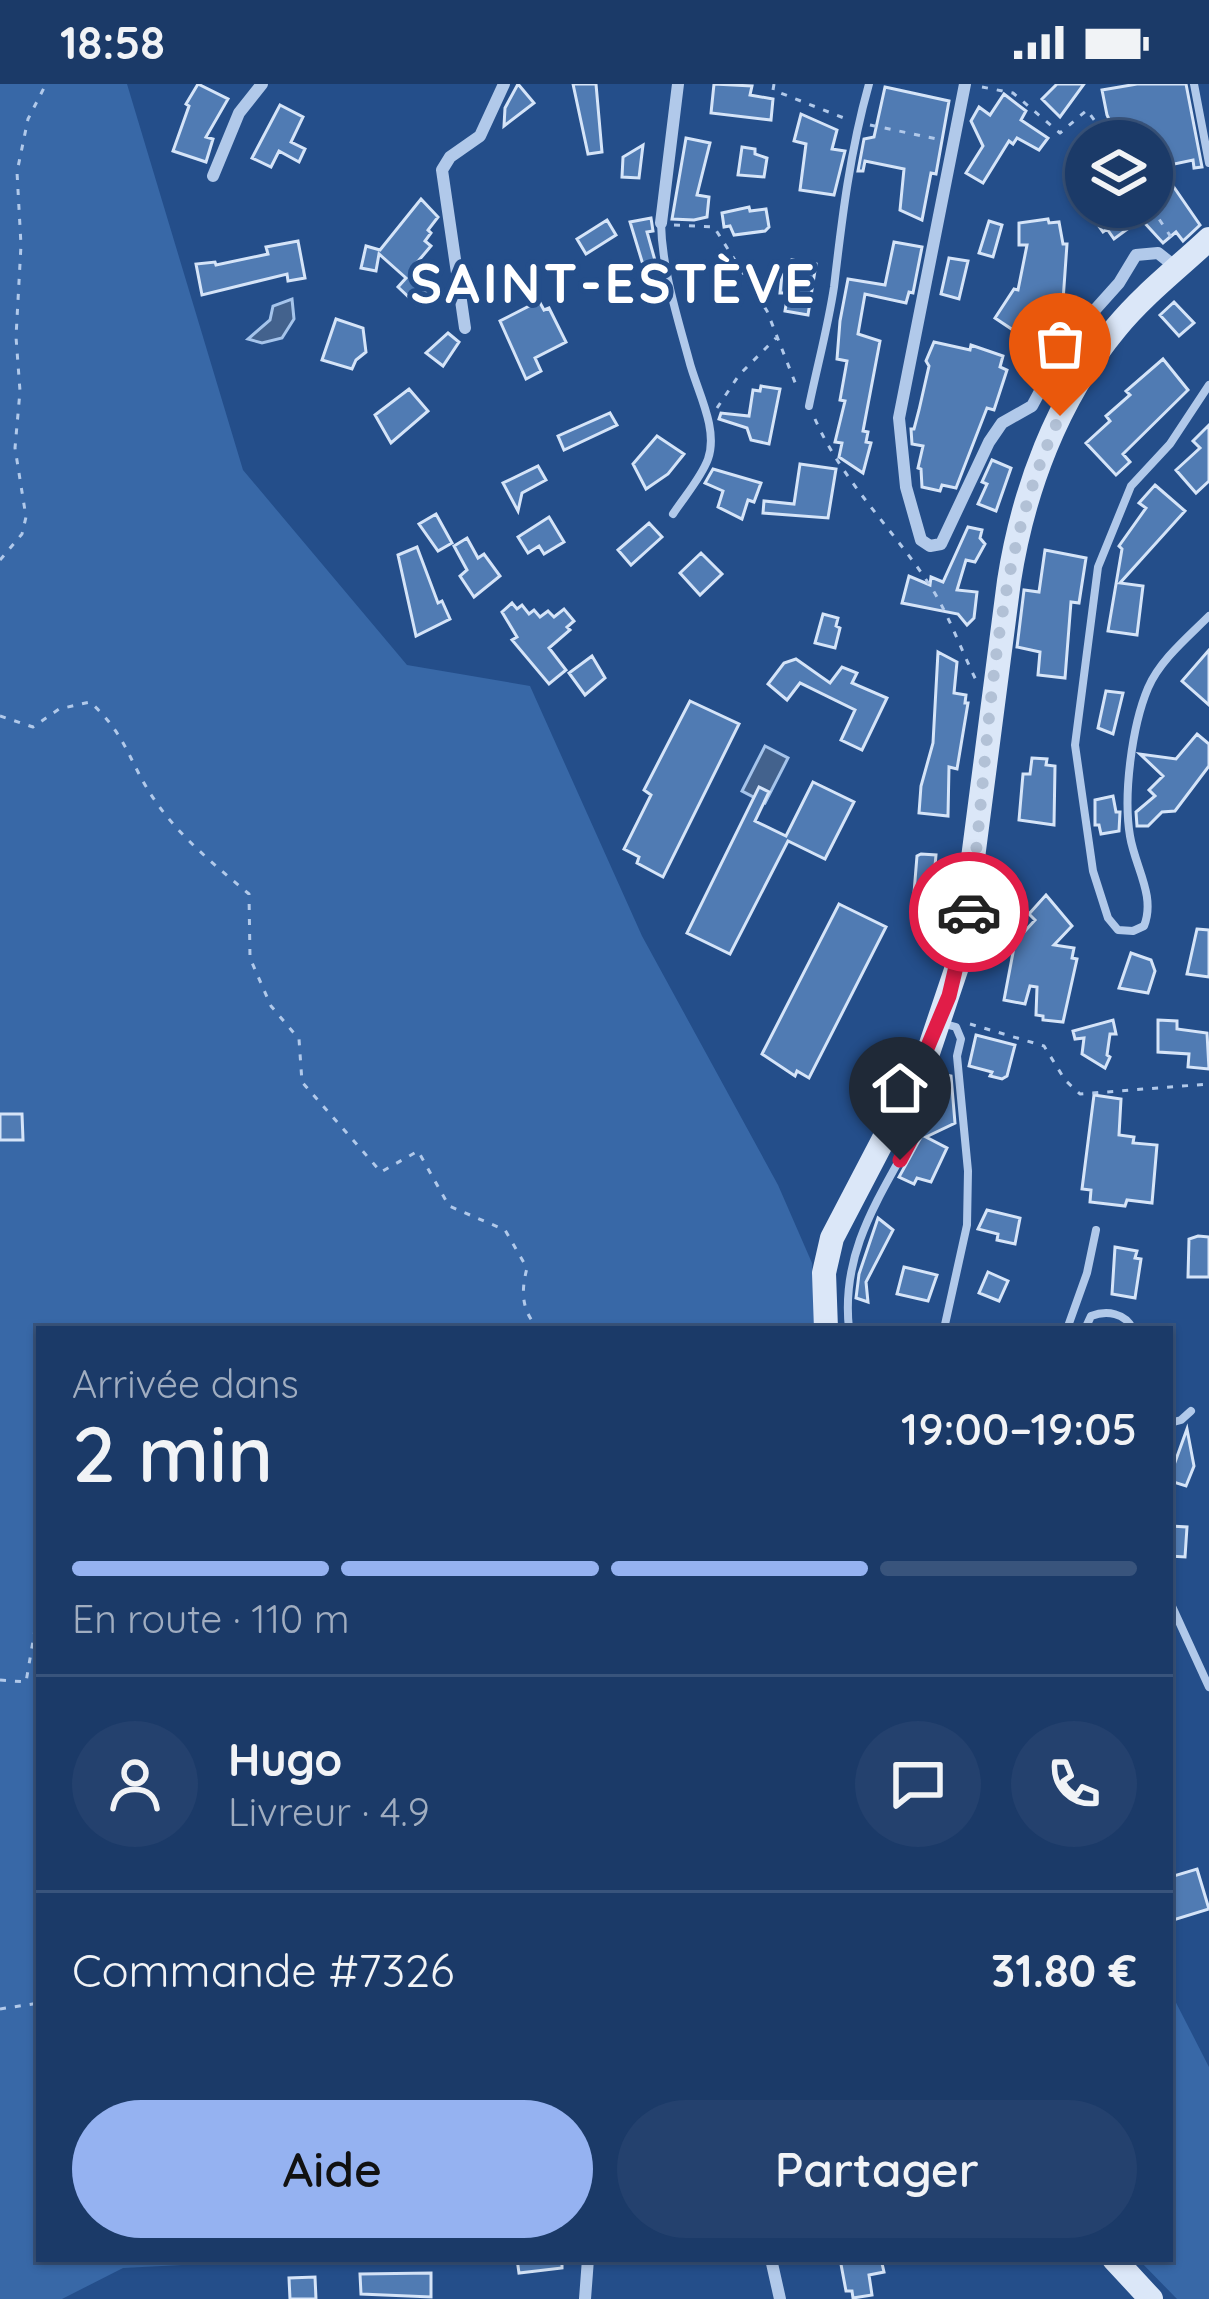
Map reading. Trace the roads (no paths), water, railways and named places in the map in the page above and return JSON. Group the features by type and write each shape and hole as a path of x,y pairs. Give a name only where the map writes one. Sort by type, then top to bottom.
{"main road":[{"path":"826,1326 824,1274 832,1238 948,1024 966,928 1014,548 1046,446 1076,387 1113,331 1209,239"},
{"path":"1117,2262 1151,2299"}],"street":[{"path":"213,176 239,113 262,84"},
{"path":"466,328 442,170 449,157 480,136 504,84"},
{"path":"661,223 678,84"},
{"path":"966,84 899,418 906,487 921,540 930,546 941,544 989,442 1002,423 1032,406 1067,341 1119,284 1136,255 1158,253 1177,268"},
{"path":"585,2299 588,2262"},
{"path":"772,2262 780,2299"}],"lane":[{"path":"809,406 833,290 850,160 868,84"},
{"path":"1194,84 1209,164"},
{"path":"661,223 662,250 705,412 710,448 707,461 673,514"},
{"path":"1209,385 1170,444 1131,486 1098,566 1075,745 1093,872 1108,918 1118,930 1144,926 1150,900 1129,834 1127,794 1148,689 1168,659 1209,616"},
{"path":"945,1326 967,1225 968,1171 958,1056 961,1039 948,1024"},
{"path":"849,1326 848,1276 854,1251 919,1124 902,1108"},
{"path":"1068,1326 1096,1230"},
{"path":"1086,1326 1091,1316 1100,1312 1119,1315 1130,1326"},
{"path":"1173,1422 1191,1411"},
{"path":"1173,1609 1209,1687"}],"district":[{"name":"SAINT-ESTÈVE","path":"614,284"}]}
